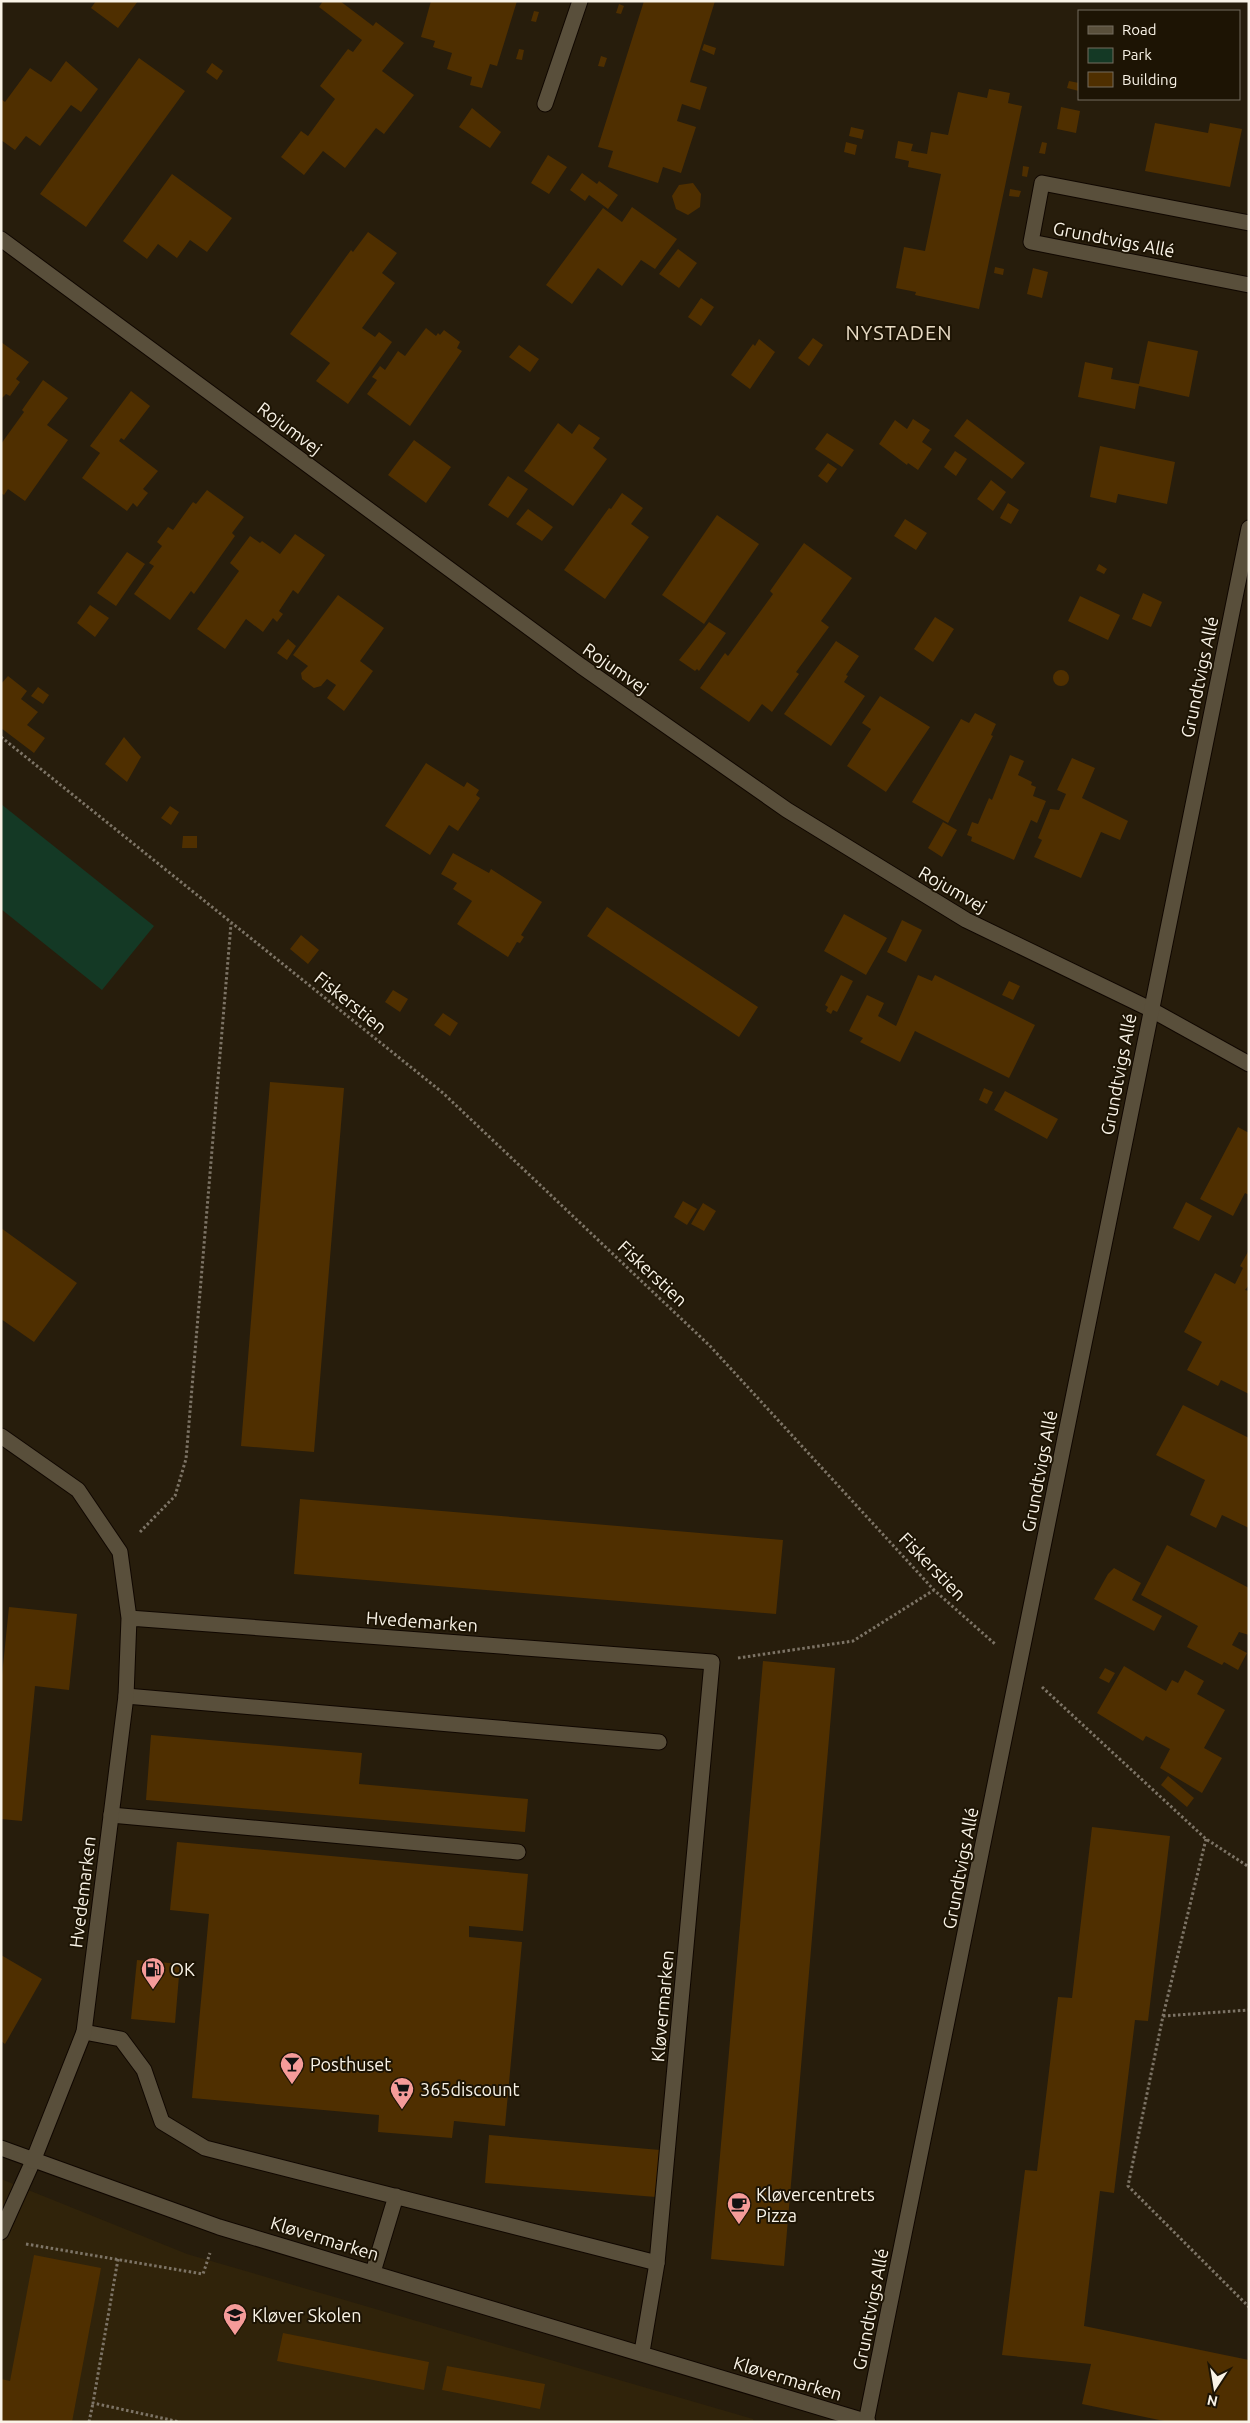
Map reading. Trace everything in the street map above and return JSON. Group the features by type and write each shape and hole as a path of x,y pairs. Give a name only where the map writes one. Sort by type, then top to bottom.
{"street":[{"path":"545,104 580,1"},
{"name":"Grundtvigs Allé","path":"1249,223 1042,183 1031,242 1249,285"},
{"name":"Rojumvej","path":"1,239 573,660 787,810 966,920 1150,1009 1249,1064"},
{"name":"Grundtvigs Allé","path":"867,2422 1020,1666 1150,1009 1249,528"},
{"name":"Hvedemarken","path":"1,1436 78,1490 120,1552 130,1618 126,1696 84,2032 33,2161 1,2232"},
{"name":"Hvedemarken","path":"130,1618 712,1662"},
{"name":"Kløvermarken","path":"642,2352 657,2263 712,1662"},
{"path":"126,1696 659,1742"},
{"path":"111,1815 518,1852"},
{"path":"84,2032 121,2039 144,2070 162,2122 205,2148 657,2263"},
{"name":"Kløvermarken","path":"1,2148 219,2226 642,2352 867,2422"},
{"path":"373,2272 396,2196"}],"path":[{"name":"Fiskerstien","path":"1,737 443,1094 696,1332 934,1590 1020,1666 1206,1839 1249,1867"},
{"path":"120,1552 175,1496 186,1459 231,923"},
{"path":"712,1662 853,1641 934,1590"},
{"path":"1206,1839 1163,2016 1128,2186 1249,2307"},
{"path":"1163,2016 1249,2010"},
{"path":"21,2243 203,2274 219,2226"},
{"path":"89,2422 118,2260"},
{"path":"93,2403 180,2422"}],"shaded area":[{"name":"Kløver Skolen","path":"1,2179 187,2254 753,2419 754,2422 1,2422"}],"green space":[{"path":"1,804 154,926 102,990 1,909"}],"building":[{"path":"96,1 138,1 118,28 91,8"},
{"path":"323,1 340,1 373,26 376,22 404,43 382,71 414,95 384,134 376,128 345,168 323,151 304,175 281,157 301,131 308,136 335,99 320,86 348,49 353,52 362,40 319,7"},
{"path":"431,1 517,1 497,66 490,64 482,88 470,85 472,77 447,69 452,53 433,47 435,41 421,37"},
{"path":"644,1 715,1 690,82 707,87 700,110 682,104 677,121 696,127 681,173 663,167 658,183 608,167 613,151 598,147"},
{"path":"619,4 624,6 621,14 616,13"},
{"path":"534,11 539,12 536,22 531,21"},
{"path":"704,44 716,48 714,55 702,50"},
{"path":"519,49 524,50 522,60 516,59"},
{"path":"601,56 607,58 604,67 598,66"},
{"path":"139,58 185,91 86,227 40,194"},
{"path":"66,61 98,89 81,112 71,105 40,146 26,136 15,150 1,140 1,99 5,102 30,68 51,82"},
{"path":"212,63 223,71 217,80 206,72"},
{"path":"1069,81 1078,83 1078,91 1067,88"},
{"path":"989,89 1010,93 1008,103 1022,106 979,309 915,295 916,292 896,288 904,247 925,251 941,174 908,167 909,161 895,158 898,141 913,144 911,151 927,154 931,132 948,135 958,92 987,98"},
{"path":"1061,107 1080,111 1076,133 1057,129"},
{"path":"472,108 501,132 490,148 459,127"},
{"path":"1155,123 1208,133 1210,123 1242,129 1230,187 1145,171"},
{"path":"851,127 864,130 862,139 849,136"},
{"path":"846,142 857,145 855,155 844,152"},
{"path":"1042,142 1047,143 1045,154 1039,153"},
{"path":"548,155 567,167 549,194 531,183"},
{"path":"1023,166 1029,167 1027,177 1022,176"},
{"path":"582,173 597,184 599,181 618,195 608,209 589,195 585,201 570,190"},
{"path":"172,174 232,218 207,252 190,240 177,258 158,244 147,259 123,241"},
{"path":"693,183 701,194 700,207 688,215 676,209 672,196 679,185"},
{"path":"1010,189 1021,191 1019,197 1009,196"},
{"path":"632,207 677,239 655,269 641,260 622,286 598,268 572,304 546,285 603,208 622,222"},
{"path":"368,232 397,253 382,273 395,283 362,328 375,337 379,332 392,342 348,404 316,381 330,363 290,334 351,250 353,252"},
{"path":"678,249 697,263 679,288 659,274"},
{"path":"995,267 1004,269 1003,275 994,273"},
{"path":"1033,268 1048,272 1042,298 1027,294"},
{"path":"701,298 714,307 701,326 688,317"},
{"path":"426,328 436,336 438,333 440,335 444,330 460,342 457,348 462,351 410,426 367,394 377,380 372,377 380,366 385,370 398,351 405,356"},
{"path":"813,338 823,345 809,366 798,358"},
{"path":"759,339 775,352 750,389 731,375 753,344 755,346"},
{"path":"1148,341 1198,351 1189,397 1139,386 1135,409 1078,397 1085,362 1113,368 1111,379 1139,384"},
{"path":"1,342 29,362 16,379 20,382 10,396 6,394 1,399"},
{"path":"519,345 539,359 530,372 509,357"},
{"path":"43,380 68,398 47,425 68,440 25,501 8,489 4,495 1,493 1,444 24,412 22,410"},
{"path":"131,391 150,406 124,440 121,438 119,441 158,471 143,489 148,493 137,507 133,503 127,511 82,478 100,453 90,446"},
{"path":"913,419 930,430 922,442 932,449 918,470 908,463 907,465 879,444 895,420 907,429"},
{"path":"967,419 1025,463 1012,479 954,436"},
{"path":"558,423 572,434 579,424 600,438 593,448 607,459 573,506 524,471"},
{"path":"827,433 854,450 842,467 815,449"},
{"path":"414,440 451,467 426,503 388,475"},
{"path":"1100,446 1175,462 1167,504 1118,494 1116,503 1090,497"},
{"path":"955,451 967,459 956,476 944,467"},
{"path":"828,463 837,469 827,483 818,476"},
{"path":"508,476 528,489 508,518 488,505"},
{"path":"991,480 1006,492 993,511 977,499"},
{"path":"207,490 244,517 232,533 235,536 194,594 191,591 170,620 134,594 154,566 149,563 162,546 157,542 168,527 173,530 193,502 196,504"},
{"path":"622,493 643,508 631,524 649,537 605,599 564,570"},
{"path":"1008,503 1019,510 1011,524 1000,518"},
{"path":"528,509 553,527 542,541 516,524"},
{"path":"717,515 759,544 704,624 662,595"},
{"path":"905,519 927,533 916,550 894,536"},
{"path":"295,534 325,555 298,594 293,590 279,611 283,614 277,622 273,618 263,632 246,619 225,649 197,629 239,571 230,563 250,536 260,543 262,541 280,554"},
{"path":"804,543 852,578 821,621 829,627 796,672 799,674 772,712 762,704 749,722 700,688 725,653 728,656 773,594 770,591"},
{"path":"127,552 145,564 116,606 97,593"},
{"path":"1099,564 1107,569 1104,574 1096,570"},
{"path":"1143,593 1162,602 1151,627 1132,619"},
{"path":"338,595 384,628 360,661 373,671 344,711 327,698 336,685 327,679 321,686 314,688 302,679 301,673 308,666 293,655"},
{"path":"1080,596 1120,615 1108,640 1068,621"},
{"path":"90,605 109,618 95,637 77,623"},
{"path":"935,617 954,629 933,662 914,649"},
{"path":"709,622 726,633 699,671 697,669 695,671 679,660"},
{"path":"288,639 296,646 287,660 277,653"},
{"path":"836,641 859,656 846,675 848,676 844,682 865,696 831,746 784,714"},
{"path":"1058,670 1064,670 1069,675 1067,684 1058,686 1053,681 1053,675"},
{"path":"8,676 27,691 21,699 38,712 27,725 45,738 34,753 1,728 1,684"},
{"path":"38,687 49,695 43,704 31,696"},
{"path":"880,696 930,727 886,792 847,766 871,729 862,723"},
{"path":"975,713 996,724 991,735 993,736 948,823 912,802 961,719 969,723"},
{"path":"124,737 141,757 127,782 105,764"},
{"path":"1010,755 1024,761 1018,775 1032,782 1031,785 1036,787 1033,796 1046,801 1037,823 1031,820 1014,860 971,841 972,837 967,835 972,822 978,824 989,798 992,800"},
{"path":"1072,758 1095,768 1082,798 1128,821 1120,840 1101,832 1081,878 1034,857 1042,840 1038,838 1050,809 1059,810 1066,794 1057,790"},
{"path":"426,763 464,787 467,782 479,790 476,795 480,798 458,831 449,825 430,855 385,826"},
{"path":"170,806 179,812 171,825 161,818"},
{"path":"943,822 957,830 942,857 928,848"},
{"path":"183,836 197,836 197,848 182,848"},
{"path":"453,853 489,873 491,869 542,902 521,935 524,937 520,943 517,942 508,957 457,924 472,901 453,889 457,883 441,874"},
{"path":"607,907 758,1007 739,1037 587,936"},
{"path":"844,914 887,938 866,975 824,951"},
{"path":"902,920 922,930 906,962 887,952"},
{"path":"301,935 319,950 308,964 290,949"},
{"path":"841,975 853,981 837,1012 833,1010 831,1014 826,1011 828,1007 825,1005"},
{"path":"918,975 932,981 935,975 1035,1025 1009,1078 915,1031 900,1062 860,1042 863,1038 849,1031 867,995 884,1003 878,1016 896,1026"},
{"path":"1009,981 1020,986 1013,1000 1002,995"},
{"path":"393,990 408,999 400,1012 385,1002"},
{"path":"443,1013 458,1023 450,1036 434,1025"},
{"path":"270,1082 344,1088 314,1452 241,1446"},
{"path":"984,1088 993,1092 987,1104 979,1100"},
{"path":"1005,1091 1058,1119 1047,1139 994,1110"},
{"path":"1238,1127 1249,1133 1249,1195 1245,1193 1233,1216 1200,1199"},
{"path":"683,1201 697,1209 687,1225 674,1217"},
{"path":"1186,1202 1212,1216 1199,1241 1173,1228"},
{"path":"703,1203 716,1211 704,1231 691,1224"},
{"path":"1,1228 77,1283 34,1342 1,1319"},
{"path":"1249,1250 1249,1285 1245,1290 1249,1291 1249,1394 1221,1380 1218,1386 1187,1370 1202,1342 1184,1332 1215,1273 1235,1284 1243,1268 1240,1266"},
{"path":"1183,1405 1249,1438 1249,1528 1222,1515 1216,1528 1190,1515 1205,1480 1156,1455"},
{"path":"300,1499 783,1540 776,1614 294,1574"},
{"path":"1167,1545 1249,1588 1249,1635 1239,1632 1232,1645 1247,1653 1238,1670 1224,1662 1222,1665 1187,1647 1198,1626 1141,1595"},
{"path":"1114,1568 1141,1583 1132,1600 1162,1616 1154,1631 1094,1599 1108,1574"},
{"path":"9,1607 77,1614 69,1690 35,1686 22,1821 1,1819 1,1685"},
{"path":"763,1661 835,1668 784,2266 711,2259"},
{"path":"1124,1666 1166,1691 1172,1680 1178,1683 1185,1670 1204,1681 1197,1694 1225,1710 1204,1748 1222,1758 1202,1793 1160,1768 1170,1749 1146,1736 1143,1741 1097,1713"},
{"path":"1105,1668 1115,1673 1109,1683 1099,1678"},
{"path":"151,1735 362,1753 359,1784 528,1799 525,1832 146,1800"},
{"path":"1168,1776 1194,1798 1187,1807 1161,1785"},
{"path":"1092,1827 1170,1836 1148,2021 1135,2020 1114,2193 1100,2191 1084,2326 1249,2360 1249,2422 1169,2422 1082,2404 1091,2364 1002,2355 1025,2170 1037,2171 1058,1997 1072,1998"},
{"path":"177,1842 528,1874 523,1931 469,1926 469,1937 522,1942 505,2126 454,2121 452,2138 378,2132 379,2115 192,2098 209,1914 170,1910"},
{"path":"1,1955 42,1979 5,2044 1,2041"},
{"path":"137,1960 180,1964 175,2023 131,2019"},
{"path":"489,2135 660,2150 656,2197 485,2183"},
{"path":"34,2255 101,2268 72,2422 1,2422 1,2379 10,2381"},
{"path":"283,2333 429,2362 424,2390 277,2361"},
{"path":"447,2366 545,2384 540,2409 442,2390"}],"place":[{"name":"OK","path":"153,1990"},
{"name":"Posthuset","path":"292,2085"},
{"name":"365discount","path":"402,2110"},
{"name":"Kløvercentrets Pizza","path":"739,2225"},
{"name":"Kløver Skolen","path":"235,2336"}],"district":[{"name":"NYSTADEN","path":"899,332"}]}
